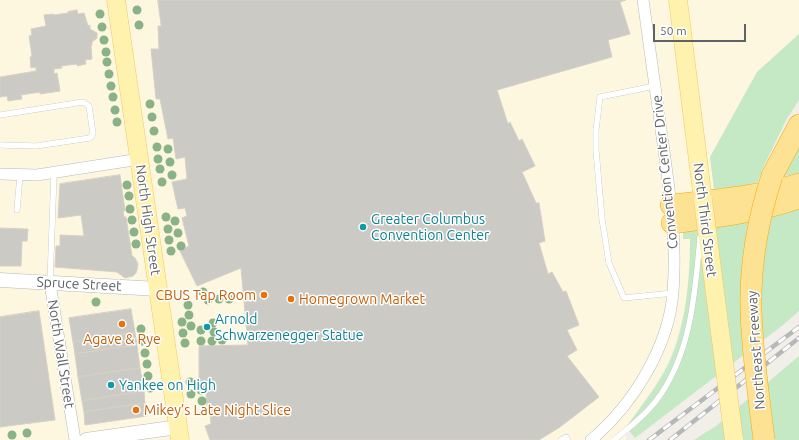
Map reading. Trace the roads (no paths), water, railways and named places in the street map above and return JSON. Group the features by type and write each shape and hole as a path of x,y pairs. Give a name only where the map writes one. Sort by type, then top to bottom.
{"highway":[{"name":"Northeast Freeway","path":"764,440 754,350 751,308 752,277 762,208 772,176 799,125"},
{"path":"672,214 743,196 784,189 799,184"},
{"path":"672,214 730,214 783,203 799,198"}],"main road":[{"name":"North High Street","path":"116,0 179,433"},
{"name":"North Third Street","path":"678,0 734,440"}],"street":[{"name":"Convention Center Drive","path":"591,440 615,418 643,379 657,352 668,319 673,293 674,244 672,214 643,0"},
{"path":"0,174 20,175 54,173 140,159"},
{"name":"Spruce Street","path":"0,280 158,289"},
{"name":"North Wall Street","path":"50,282 74,440"},
{"path":"86,440 179,433"}],"lane":[{"path":"655,86 600,97 596,130 596,150 601,211 609,263 624,298 673,293"},
{"path":"0,116 83,102 89,106 93,134 90,138 36,146 0,145"},
{"name":"North Wall Street","path":"50,282 54,173"},
{"path":"17,210 20,175"},
{"path":"614,440 637,421 656,401 669,382 680,357 688,329 696,284 703,200"},
{"path":"562,440 566,437 568,440"}],"railway":[{"path":"649,440 799,327"},
{"path":"670,440 799,338"}],"place":[{"name":"Greater Columbus Convention Center","path":"363,227"},
{"name":"CBUS Tap Room","path":"264,295"},
{"name":"Homegrown Market","path":"291,299"},
{"name":"Agave & Rye","path":"122,324"},
{"name":"Arnold Schwarzenegger Statue","path":"207,327"},
{"name":"Yankee on High","path":"111,385"},
{"name":"Mikey’s Late Night Slice","path":"136,410"}]}
